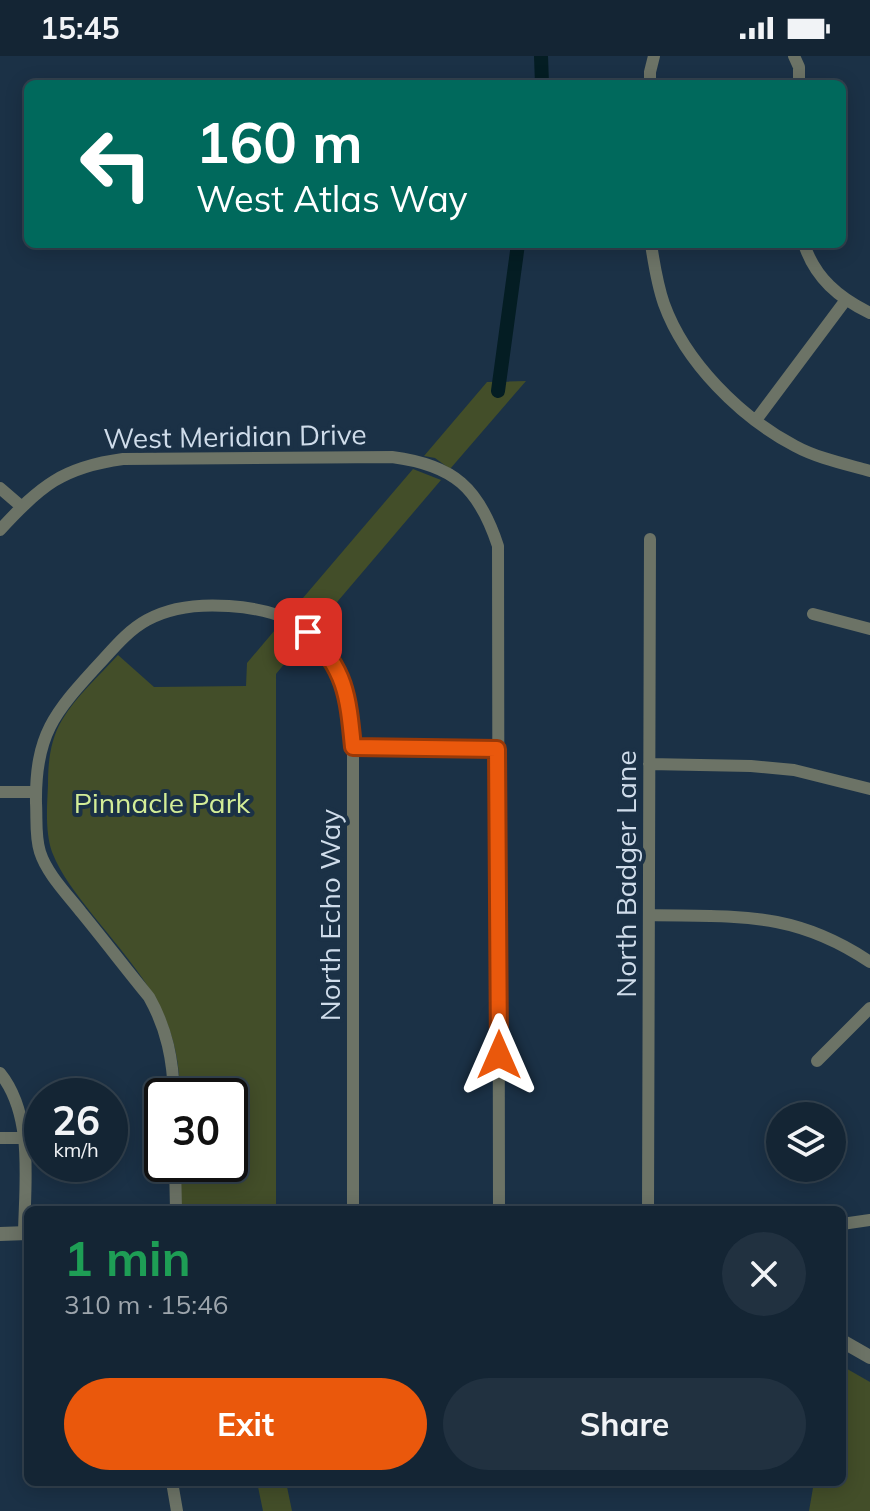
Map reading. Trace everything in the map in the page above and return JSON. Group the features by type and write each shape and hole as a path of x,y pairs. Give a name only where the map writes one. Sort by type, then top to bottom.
{"street":[{"path":"650,80 654,56"},
{"path":"794,56 799,67 799,80"},
{"path":"652,248 665,307 695,361 723,393 756,420 796,446 870,471"},
{"path":"806,248 818,276 845,301 870,313"},
{"path":"756,420 845,301"},
{"name":"West Meridian Drive","path":"0,530 40,490 89,463 123,459 392,457 435,466 458,480 478,498 498,546 497,749"},
{"path":"0,488 22,507"},
{"name":"North Badger Lane","path":"648,1206 650,539"},
{"name":"North Echo Way","path":"36,792 41,746 54,716 129,632 145,620 185,607 246,607 269,611 291,620 323,647 338,668 350,711 353,747 353,1206"},
{"path":"813,614 870,629"},
{"path":"353,747 497,749 499,1206"},
{"path":"649,764 794,770 870,789"},
{"path":"0,792 36,792 40,852 56,880 149,997 159,1014 172,1060 173,1078"},
{"path":"649,915 742,916 774,920 808,930 847,947 870,962"},
{"path":"817,1061 870,1008"},
{"path":"0,1073 16,1101 23,1138 25,1206"},
{"path":"0,1138 23,1138"},
{"path":"175,1182 176,1206"},
{"path":"846,1223 870,1220"},
{"path":"0,1234 24,1233"},
{"path":"846,1343 870,1357"},
{"path":"173,1486 177,1511"}],"green space":[{"path":"526,381 450,469 435,458 424,456 487,382"},
{"path":"413,469 441,480 315,628 291,612"},
{"name":"Pinnacle Park","path":"280,624 304,640 276,674 276,1206 181,1206 180,1182 248,1182 248,1078 179,1078 173,1041 154,996 75,892 52,852 47,827 50,752 68,711 118,655 154,687 246,686 247,663"},
{"path":"846,1368 870,1382 870,1511 809,1511 813,1486 846,1486"},
{"path":"258,1486 287,1486 292,1511 263,1511"}],"waterway":[{"path":"541,56 542,80"},
{"path":"498,391 517,248"}],"route":[{"path":"308,632 338,668 350,711 353,747 497,749 499,1055"}]}
